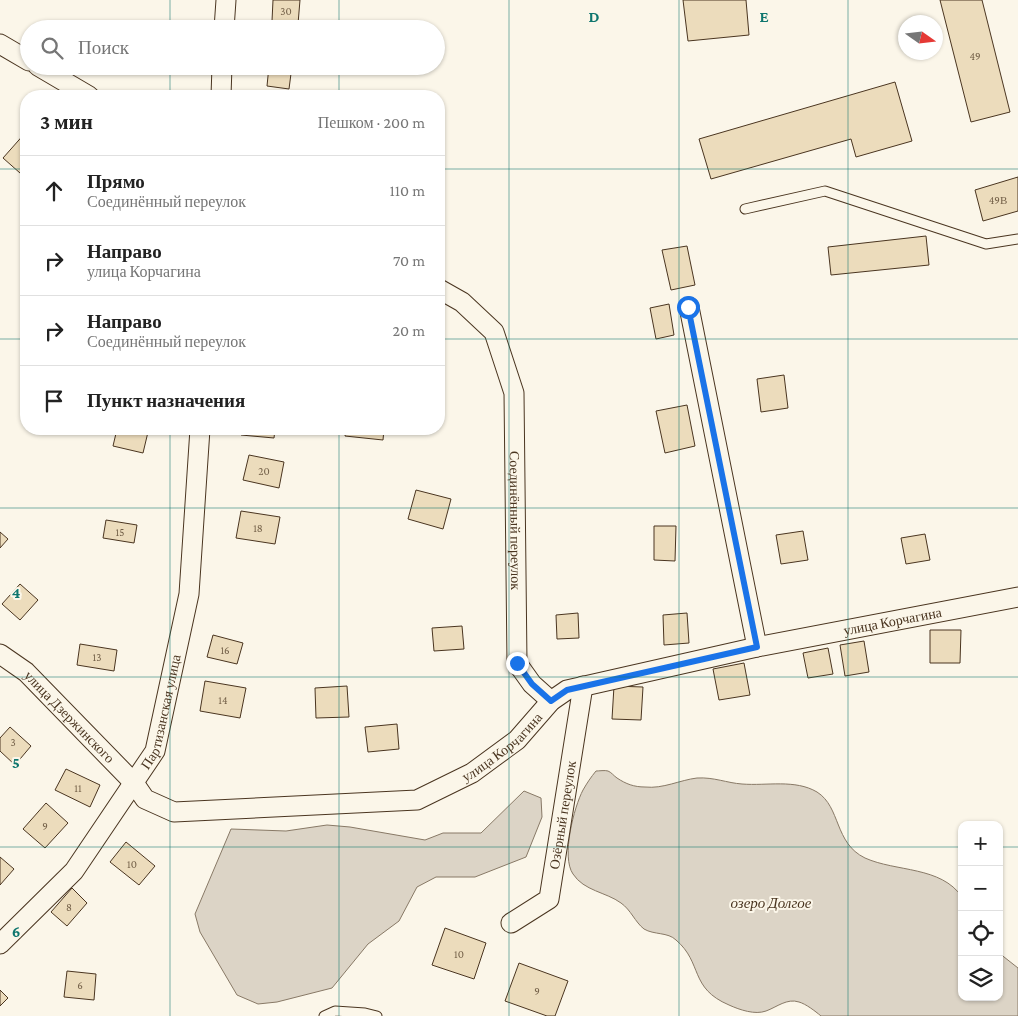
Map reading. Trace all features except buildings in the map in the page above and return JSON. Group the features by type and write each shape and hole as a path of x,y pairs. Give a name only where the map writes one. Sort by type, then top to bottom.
{"street":[{"path":"225,20 226,0"},
{"path":"0,44 20,56"},
{"path":"53,75 79,90"},
{"path":"221,90 222,75"},
{"name":"Соединённый переулок","path":"445,292 462,302 494,332 514,393 517,663 532,684 551,701"},
{"path":"688,307 757,647"},
{"name":"Партизанская улица","path":"0,944 74,871 156,751 189,594 200,435"},
{"name":"улица Корчагина","path":"134,783 145,799 174,812 418,800 472,774 516,740 551,701 567,690 757,647 1018,598"},
{"name":"улица Дзержинского","path":"0,654 26,672 134,783"},
{"name":"Озёрный переулок","path":"511,923 549,899 583,686"}],"lane":[{"path":"745,209 826,192 986,244 1018,239"},
{"path":"324,1016 335,1011 364,1013 376,1016"}],"water":[{"name":"озеро Долгое","path":"596,771 608,771 624,782 641,787 665,786 703,778 742,784 790,784 817,792 825,799 848,843 855,851 865,858 877,862 930,875 942,880 958,893 958,1001 1003,1001 1003,956 1018,968 1018,1016 821,1016 805,1004 795,1001 786,1002 766,1011 752,1012 733,1007 716,998 702,983 690,957 673,937 644,929 621,903 589,888 573,874 568,856 570,832 579,798"},
{"path":"524,791 541,798 542,817 526,857 475,877 436,877 417,887 399,921 368,944 332,988 277,1002 258,1004 237,995 200,932 195,914 231,829 286,831 327,825 350,827 425,840 443,833 481,833"}],"route":[{"path":"517,663 532,684 551,701 567,690 757,647 688,307"}]}
